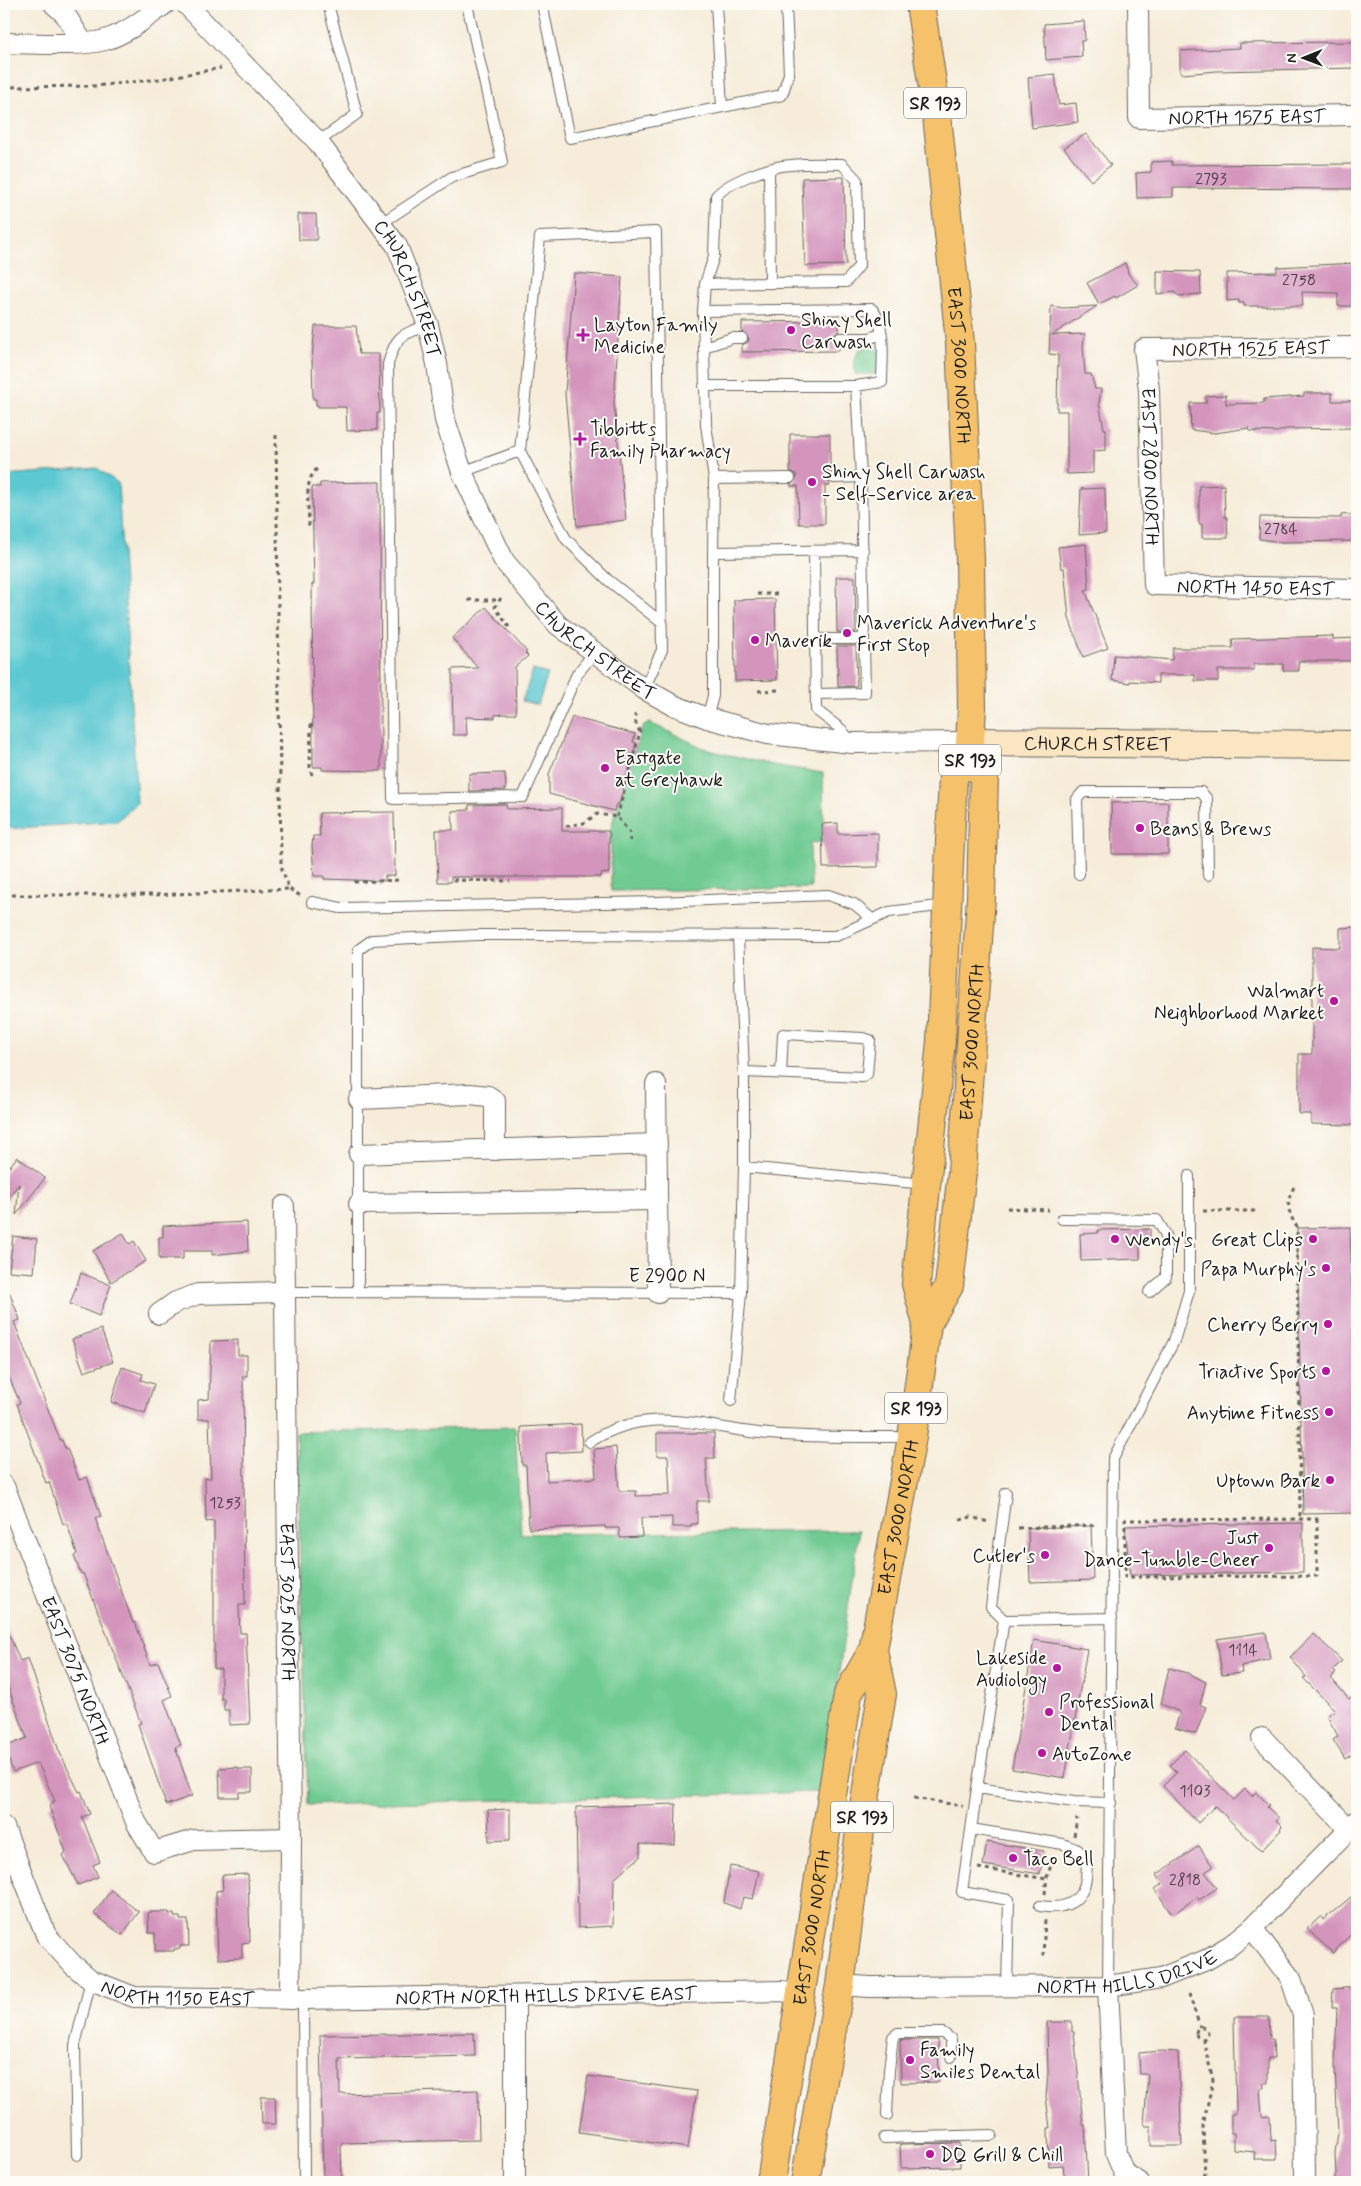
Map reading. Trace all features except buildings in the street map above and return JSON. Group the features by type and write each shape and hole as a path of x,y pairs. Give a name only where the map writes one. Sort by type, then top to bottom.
{"main road":[{"name":"EAST 3000 NORTH","path":"771,2182 848,1694 867,1661 912,1437 927,1324 949,1286 962,1172 981,898 984,776 970,751 970,558 960,343 937,115 920,4"},
{"name":"EAST 3000 NORTH","path":"927,1324 916,1284 942,1041 953,776 970,751"},
{"name":"EAST 3000 NORTH","path":"805,2182 840,1985 860,1831 882,1694 867,1661"},
{"path":"792,2182 814,2022 812,2007 801,1994"}],"street":[{"path":"54,4 65,14 82,43"},
{"path":"4,43 82,43 105,40 135,25 164,4"},
{"name":"CHURCH STREET","path":"186,4 318,142 397,246 428,325 437,364 445,420 462,472 504,561 558,625 644,688 673,705 707,718 768,734 852,743 970,751 1357,746"},
{"name":"NORTH 1575 EAST","path":"1138,4 1139,118 1357,115"},
{"name":"NORTH 1525 EAST","path":"1144,349 1357,348"},
{"name":"EAST 2800 NORTH","path":"1144,349 1149,390 1154,585"},
{"name":"NORTH 1450 EAST","path":"1154,585 1357,589"},
{"path":"656,1084 658,1293"},
{"path":"359,1099 470,1094 488,1096 495,1101 495,1150"},
{"path":"359,1154 657,1144"},
{"path":"358,1204 657,1200"},
{"name":"EAST 3025 NORTH","path":"284,1206 283,1292 291,1838 297,1999"},
{"path":"159,1314 176,1302 198,1294 283,1292"},
{"name":"EAST 3075 NORTH","path":"4,1486 10,1518 136,1822 154,1852 194,1840 291,1838"},
{"path":"1262,1738 1353,1825"},
{"name":"NORTH HILLS DRIVE","path":"840,1985 1108,1986 1143,1982 1185,1970 1231,1945 1252,1928 1353,1825"},
{"name":"NORTH 1150 EAST","path":"4,1830 46,1935 73,1965 91,1980 134,1997 297,1999"},
{"path":"1252,1928 1291,1979 1303,2015 1305,2176 1303,2182"},
{"path":"1108,1986 1116,2154 1132,2178"},
{"name":"NORTH NORTH HILLS DRIVE EAST","path":"297,1999 782,1991 801,1994"},
{"path":"514,1996 515,2182"}],"lane":[{"path":"318,142 357,114 328,4"},
{"path":"380,224 452,177 502,162 467,4"},
{"path":"542,4 570,138 782,95 789,74 786,4"},
{"path":"716,4 722,107"},
{"path":"705,284 846,282 859,266 858,180 842,164 790,165 769,170 721,190 716,196 714,256 705,284 703,311 706,425 714,479 713,696 707,718"},
{"path":"769,170 770,282"},
{"path":"644,688 662,650 656,232 540,237 520,451 566,539 608,580 661,622"},
{"path":"703,311 872,309 879,320 881,334 882,382 856,386 704,386"},
{"path":"428,325 406,334 393,344 388,364 393,799 523,797 577,674 594,653"},
{"path":"839,338 870,338 881,334"},
{"path":"704,347 732,338 742,338"},
{"path":"816,694 865,693 862,477 856,386"},
{"path":"462,472 520,451"},
{"path":"834,478 862,477"},
{"path":"714,479 790,478"},
{"path":"713,552 863,550"},
{"path":"814,551 816,710 842,730 852,743"},
{"path":"815,639 864,639"},
{"path":"1079,874 1077,799 1084,792 1201,792 1207,799 1208,875"},
{"path":"312,902 341,908 658,902 828,895 854,904 872,919"},
{"path":"358,1292 358,950 372,940 477,935 836,936 889,912 947,905"},
{"path":"731,1401 741,1293 744,1168 744,1072 738,936"},
{"path":"744,1072 863,1077 867,1074 870,1040 863,1038 783,1034 782,1073"},
{"path":"744,1168 927,1184"},
{"path":"1108,1986 1107,1917 1111,1802 1113,1459 1174,1341 1189,1291 1189,1176"},
{"path":"1062,1219 1157,1220 1166,1236 1166,1277 1149,1292"},
{"name":"E 2900 N","path":"283,1292 741,1293"},
{"path":"590,1442 608,1431 646,1421 684,1420 766,1434 830,1438 912,1437"},
{"path":"1006,1493 991,1607 1004,1620 1112,1618"},
{"path":"1004,1620 962,1892 1009,1900 1007,1987"},
{"path":"977,1788 1074,1802 1111,1802"},
{"path":"971,1829 1062,1844 1078,1850 1086,1858 1086,1881 1081,1893 1073,1903 1060,1908 1043,1906"},
{"path":"77,2155 75,2045 91,1980"},
{"path":"297,1999 304,2182"},
{"path":"887,2115 893,2037 898,2033 943,2033 951,2039 952,2057"},
{"path":"884,2138 992,2135"}],"path":[{"path":"4,87 95,86 160,79 221,68"},
{"path":"276,434 281,866 289,889"},
{"path":"309,526 309,483 311,474 317,469"},
{"path":"757,594 778,594"},
{"path":"468,600 499,599 495,607 496,612 509,627"},
{"path":"758,691 780,690"},
{"path":"617,817 640,732 636,724 636,714"},
{"path":"311,724 310,767 312,775"},
{"path":"566,826 578,825 597,814 617,817 630,832 630,841"},
{"path":"354,882 400,880"},
{"path":"453,880 510,880"},
{"path":"4,895 152,895 289,889 312,902"},
{"path":"1294,1187 1288,1197 1288,1214 1297,1227 1300,1519"},
{"path":"1006,1208 1049,1210"},
{"path":"1204,1210 1259,1211"},
{"path":"960,1520 971,1517 992,1522"},
{"path":"1300,1519 1317,1519 1318,1576 1125,1577 1125,1520 1300,1519"},
{"path":"1018,1528 1098,1525"},
{"path":"914,1798 963,1806"},
{"path":"1074,1836 1077,1818"},
{"path":"1043,1956 1043,1906 1047,1879 1054,1856"},
{"path":"979,1860 978,1867 1047,1879"},
{"path":"1189,1994 1200,2027"},
{"path":"1200,2027 1208,2030 1207,2037 1203,2039"},
{"path":"1200,2027 1197,2028 1196,2034 1198,2038 1203,2039"},
{"path":"1203,2039 1213,2080 1203,2126 1205,2180"}],"green space":[{"path":"875,346 879,351 879,372 877,374 855,374 854,361 859,349"},
{"path":"650,723 708,750 773,765 823,773 824,842 810,843 811,888 611,891 611,827 642,727"},
{"path":"515,1427 521,1534 859,1531 822,1792 308,1805 296,1432"}],"water":[{"path":"97,468 118,483 137,803 117,821 4,829 4,475"},
{"path":"533,670 548,674 538,705 522,701"}],"place":[{"name":"Shiny Shell Carwash","path":"791,330"},
{"name":"Layton Family Medicine","path":"583,335"},
{"name":"Tibbitts Family Pharmacy","path":"580,439"},
{"name":"Shiny Shell Carwash - Self-Service area","path":"812,482"},
{"name":"Maverick Adventure's First Stop","path":"847,633"},
{"name":"Maverik","path":"755,640"},
{"name":"Eastgate at Greyhawk","path":"605,768"},
{"name":"Beans & Brews","path":"1140,828"},
{"name":"Walmart Neighborhood Market","path":"1334,1001"},
{"name":"Wendy's","path":"1115,1239"},
{"name":"Great Clips","path":"1313,1239"},
{"name":"Papa Murphy's","path":"1326,1268"},
{"name":"Cherry Berry","path":"1328,1324"},
{"name":"Triactive Sports","path":"1326,1371"},
{"name":"Anytime Fitness","path":"1329,1412"},
{"name":"Uptown Bark","path":"1330,1480"},
{"name":"Just Dance-Tumble-Cheer","path":"1269,1548"},
{"name":"Cutler's","path":"1045,1555"},
{"name":"Lakeside Audiology","path":"1057,1668"},
{"name":"Professional Dental","path":"1049,1712"},
{"name":"AutoZone","path":"1042,1753"},
{"name":"Taco Bell","path":"1013,1858"},
{"name":"Family Smiles Dental","path":"910,2060"},
{"name":"DQ Grill & Chill","path":"930,2154"}]}
